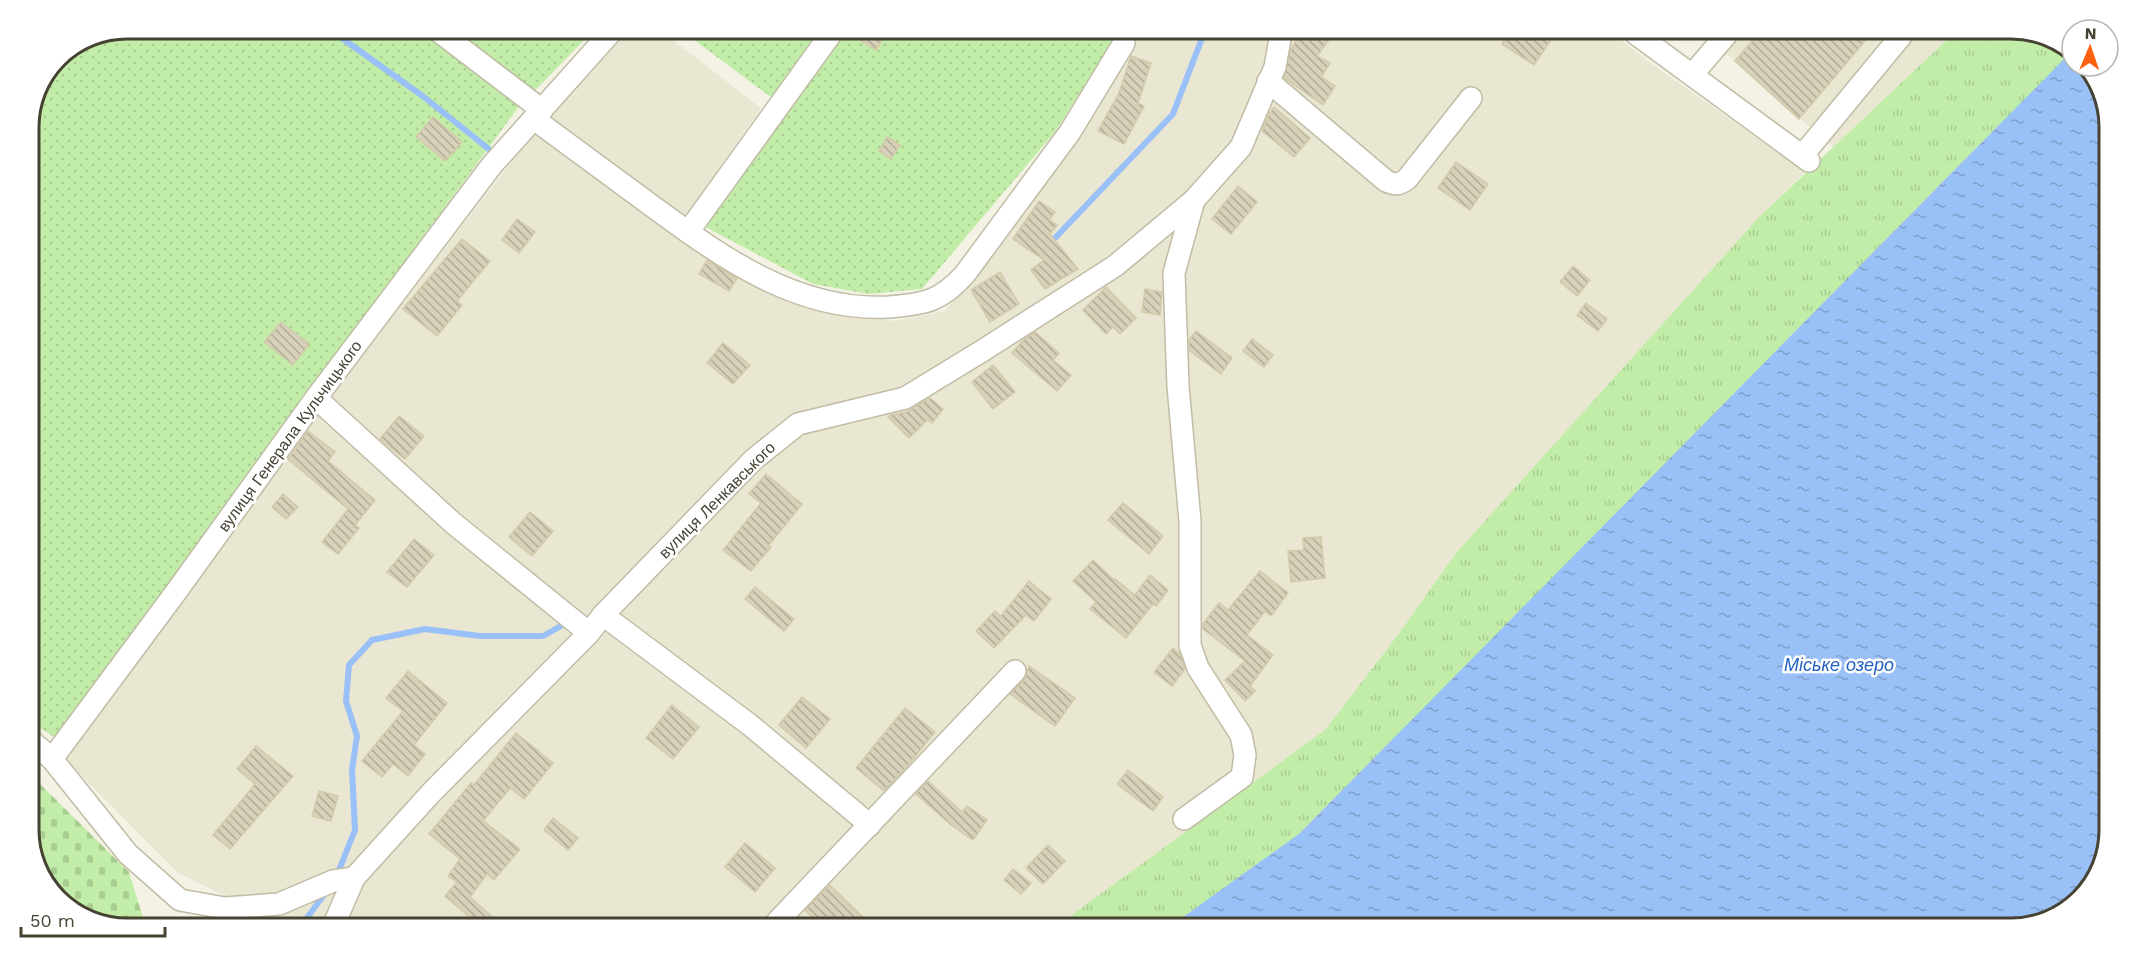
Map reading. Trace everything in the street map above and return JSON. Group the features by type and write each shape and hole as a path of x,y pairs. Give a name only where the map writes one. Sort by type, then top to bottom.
{"street":[{"path":"448,39 538,114 713,251 753,273 808,296 852,305 879,307 907,306 935,300 954,286 996,235 1070,132 1124,43"},
{"name":"вулиця Генерала Кульчицького","path":"52,759 316,398 492,165 605,39"},
{"path":"688,232 827,39"},
{"name":"вулиця Ленкавського","path":"337,918 354,878 431,793 589,633 603,615 753,460 798,424 905,399 1115,266 1194,200 1241,147 1275,67 1280,39"},
{"path":"1643,39 1806,158 1898,39"},
{"path":"1692,75 1723,39"},
{"path":"1268,81 1386,182 1393,185 1401,184 1407,179 1471,98"},
{"path":"1184,819 1242,777 1245,755 1241,735 1198,668 1190,645 1190,521 1178,386 1174,273 1194,200"},
{"path":"316,398 453,523 589,633"},
{"path":"603,615 750,725 870,825"},
{"path":"781,918 1015,671"},
{"path":"39,748 52,759 128,854 180,900 225,908 279,904 333,881 354,878"},
{"path":"237,918 263,905"}],"shaded area":[{"path":"622,39 671,39 761,108 672,236 769,292 819,312 896,321 945,311 1064,156 1134,39 1619,39 1805,172 1760,216 1456,553 1400,632 1326,729 1068,918 222,918 223,895 177,872 63,757 272,473 526,143"},
{"path":"1710,39 1948,39 1833,147"}],"green space":[{"path":"127,39 585,39 517,109 56,738 39,727 39,121 48,88 57,73 69,61 93,46"},
{"path":"693,39 1115,39 1054,133 922,289 869,294 813,284 698,223 772,98"},
{"name":"Міське озеро","path":"1948,39 2028,41 2060,54 2060,78 2084,78 2094,99 2099,121 2099,830 2092,864 2084,879 2060,903 2034,915 2011,918 1068,918 1326,729 1400,632 1456,553 1760,216"},
{"path":"39,783 129,872 143,918 110,916 93,911 73,900 57,884 46,864 41,847"}],"water":[{"name":"Міське озеро","path":"2060,63 2060,78 2084,78 2094,99 2099,121 2099,830 2092,864 2084,879 2069,896 2050,909 2034,915 2011,918 1182,918 1299,834"}],"building":[{"path":"859,39 883,39 876,50"},
{"path":"1297,39 1330,39 1317,56 1330,63 1321,77 1335,86 1323,105 1284,78 1291,49"},
{"path":"1505,39 1552,39 1534,65 1502,44"},
{"path":"1754,39 1867,39 1799,119 1735,61"},
{"path":"1131,56 1151,63 1138,103 1144,106 1124,144 1098,131 1119,93"},
{"path":"1274,107 1310,138 1294,157 1262,131"},
{"path":"433,117 462,142 445,161 416,137"},
{"path":"887,137 900,145 891,159 879,151"},
{"path":"1456,162 1488,184 1470,210 1438,188"},
{"path":"1238,186 1257,202 1231,234 1212,219"},
{"path":"1039,201 1055,212 1049,220 1057,225 1050,234 1078,269 1045,289 1031,270 1044,260 1013,239"},
{"path":"517,219 535,232 519,253 502,240"},
{"path":"462,239 490,261 457,301 462,305 437,336 403,309"},
{"path":"707,260 737,278 729,291 699,274"},
{"path":"1573,266 1590,280 1577,296 1560,282"},
{"path":"1000,272 1019,304 990,322 971,290"},
{"path":"1106,287 1136,318 1120,334 1113,327 1106,334 1083,310"},
{"path":"1145,289 1162,292 1160,315 1142,312"},
{"path":"1586,303 1607,319 1598,331 1577,315"},
{"path":"281,322 309,344 293,365 264,342"},
{"path":"1196,331 1232,358 1221,374 1190,351 1189,340"},
{"path":"1035,332 1059,353 1053,360 1071,375 1057,391 1012,353 1024,339"},
{"path":"1252,339 1273,355 1264,367 1243,351"},
{"path":"723,343 750,365 733,384 707,363"},
{"path":"993,365 1015,392 993,409 972,382"},
{"path":"930,398 943,409 932,423 927,420 909,438 888,417 906,412"},
{"path":"399,416 424,436 405,459 380,439"},
{"path":"308,431 335,452 328,461 375,500 355,525 359,528 338,554 322,542 348,509 288,459"},
{"path":"766,474 802,504 751,571 723,550 761,503 749,494"},
{"path":"283,494 298,507 286,519 272,507"},
{"path":"1123,503 1163,536 1149,554 1108,520"},
{"path":"530,512 553,531 532,556 509,537"},
{"path":"1321,537 1325,578 1291,582 1288,551 1304,550 1303,538"},
{"path":"414,539 434,555 407,587 387,572"},
{"path":"1093,560 1114,580 1135,595 1150,575 1168,590 1156,606 1153,604 1126,638 1090,609 1096,602 1073,581"},
{"path":"1260,571 1288,593 1271,616 1265,611 1247,635 1273,655 1250,686 1255,691 1245,701 1225,680 1245,661 1203,629 1203,624 1219,603 1228,610"},
{"path":"1029,581 1051,599 1034,621 1026,615 994,648 976,631 995,611 1001,616"},
{"path":"755,587 794,619 784,631 745,599"},
{"path":"1173,648 1180,654 1185,669 1172,686 1154,672"},
{"path":"1029,666 1075,698 1055,726 1010,694 1025,679"},
{"path":"408,671 447,703 414,745 425,754 408,776 393,764 382,777 362,761 403,711 386,698"},
{"path":"802,697 830,719 806,748 779,725"},
{"path":"672,705 699,727 673,759 646,738"},
{"path":"905,708 935,732 884,791 856,768"},
{"path":"516,733 553,763 524,799 510,788 483,821 520,849 494,880 487,874 470,897 494,918 470,918 445,896 457,882 448,876 460,859 429,834 471,783 474,785"},
{"path":"256,746 293,776 230,849 213,835 255,784 237,769"},
{"path":"1128,770 1163,797 1153,811 1117,784"},
{"path":"928,781 962,812 967,806 987,820 973,840 951,825 916,794"},
{"path":"319,791 338,796 331,821 312,816"},
{"path":"553,818 578,838 568,850 544,830"},
{"path":"745,843 775,868 755,892 725,867"},
{"path":"1048,845 1065,861 1043,884 1026,868"},
{"path":"1013,869 1031,883 1021,894 1004,880"},
{"path":"830,885 864,918 813,918 805,910"}],"waterway":[{"path":"343,39 424,97 495,154"},
{"path":"1056,237 1173,114 1202,39"},
{"path":"339,870 355,830 352,770 357,736 346,701 349,665 372,640 425,629 480,636 543,636 568,622"},
{"path":"307,918 326,892"}]}
